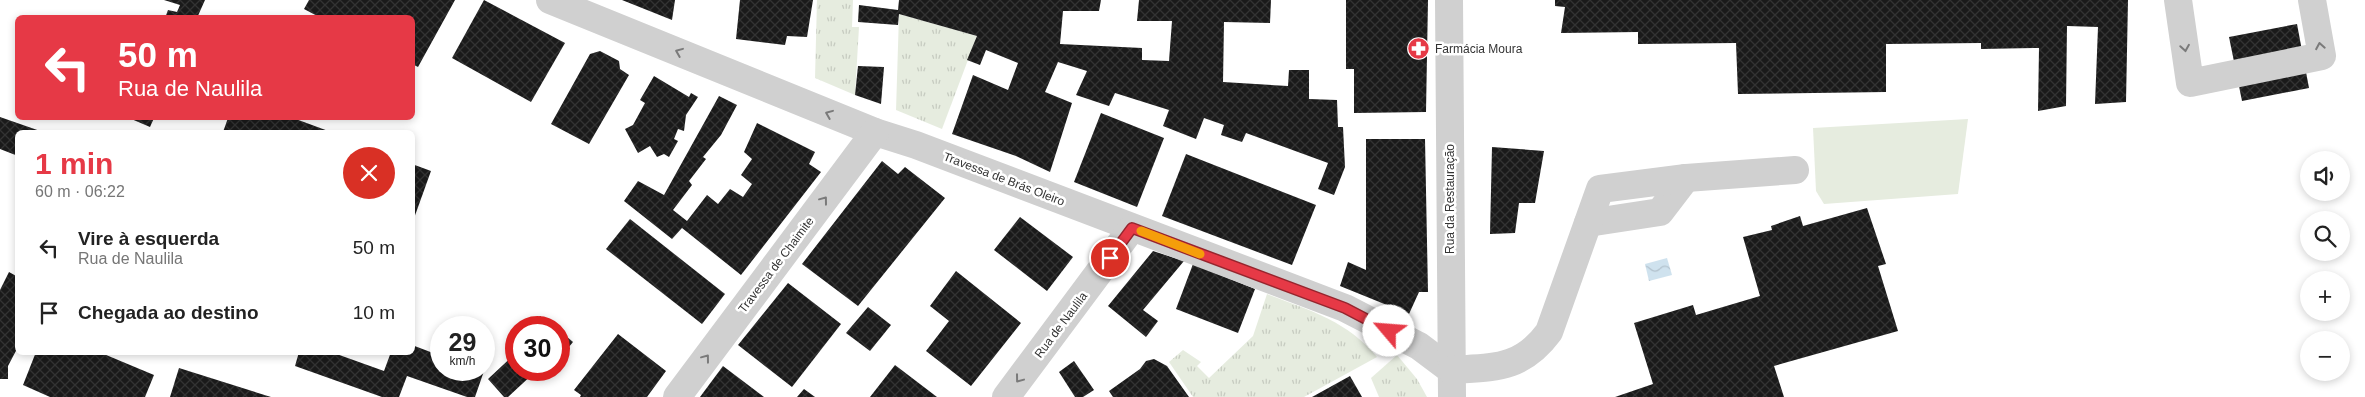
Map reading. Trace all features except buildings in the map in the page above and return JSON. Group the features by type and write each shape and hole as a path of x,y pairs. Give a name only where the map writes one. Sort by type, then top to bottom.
{"street":[{"name":"Travessa de Brás Oleiro","path":"550,0 874,132 916,145 1345,308 1419,346 1451,370"},
{"name":"Rua da Restauração","path":"1449,0 1452,397"},
{"path":"2178,0 2190,83 2322,56 2312,0"},
{"name":"Travessa de Chaimite","path":"677,397 874,132"},
{"path":"1451,370 1497,366 1527,356 1540,345 1549,332 1600,189 1686,178 1794,170"},
{"name":"Rua de Naulila","path":"1006,397 1132,228"}],"green space":[{"path":"817,0 853,0 852,27 859,27 855,95 815,78"},
{"path":"899,14 977,36 942,129 896,110"},
{"path":"1968,119 1958,194 1824,204 1816,191 1813,128"},
{"path":"1267,294 1313,311 1341,325 1366,345 1377,357 1304,397 1193,397 1169,362 1183,350 1201,362 1197,366 1209,378 1253,336"},
{"path":"1397,355 1417,379 1427,397 1379,397 1371,378"}],"water":[{"path":"1667,258 1672,275 1649,281 1645,264"}],"slow traffic":[{"path":"1141,231 1200,254"}],"place":[{"name":"Farmácia Moura","path":"1419,49"}],"route":[{"path":"1110,258 1132,228 1345,308 1389,331"}]}
